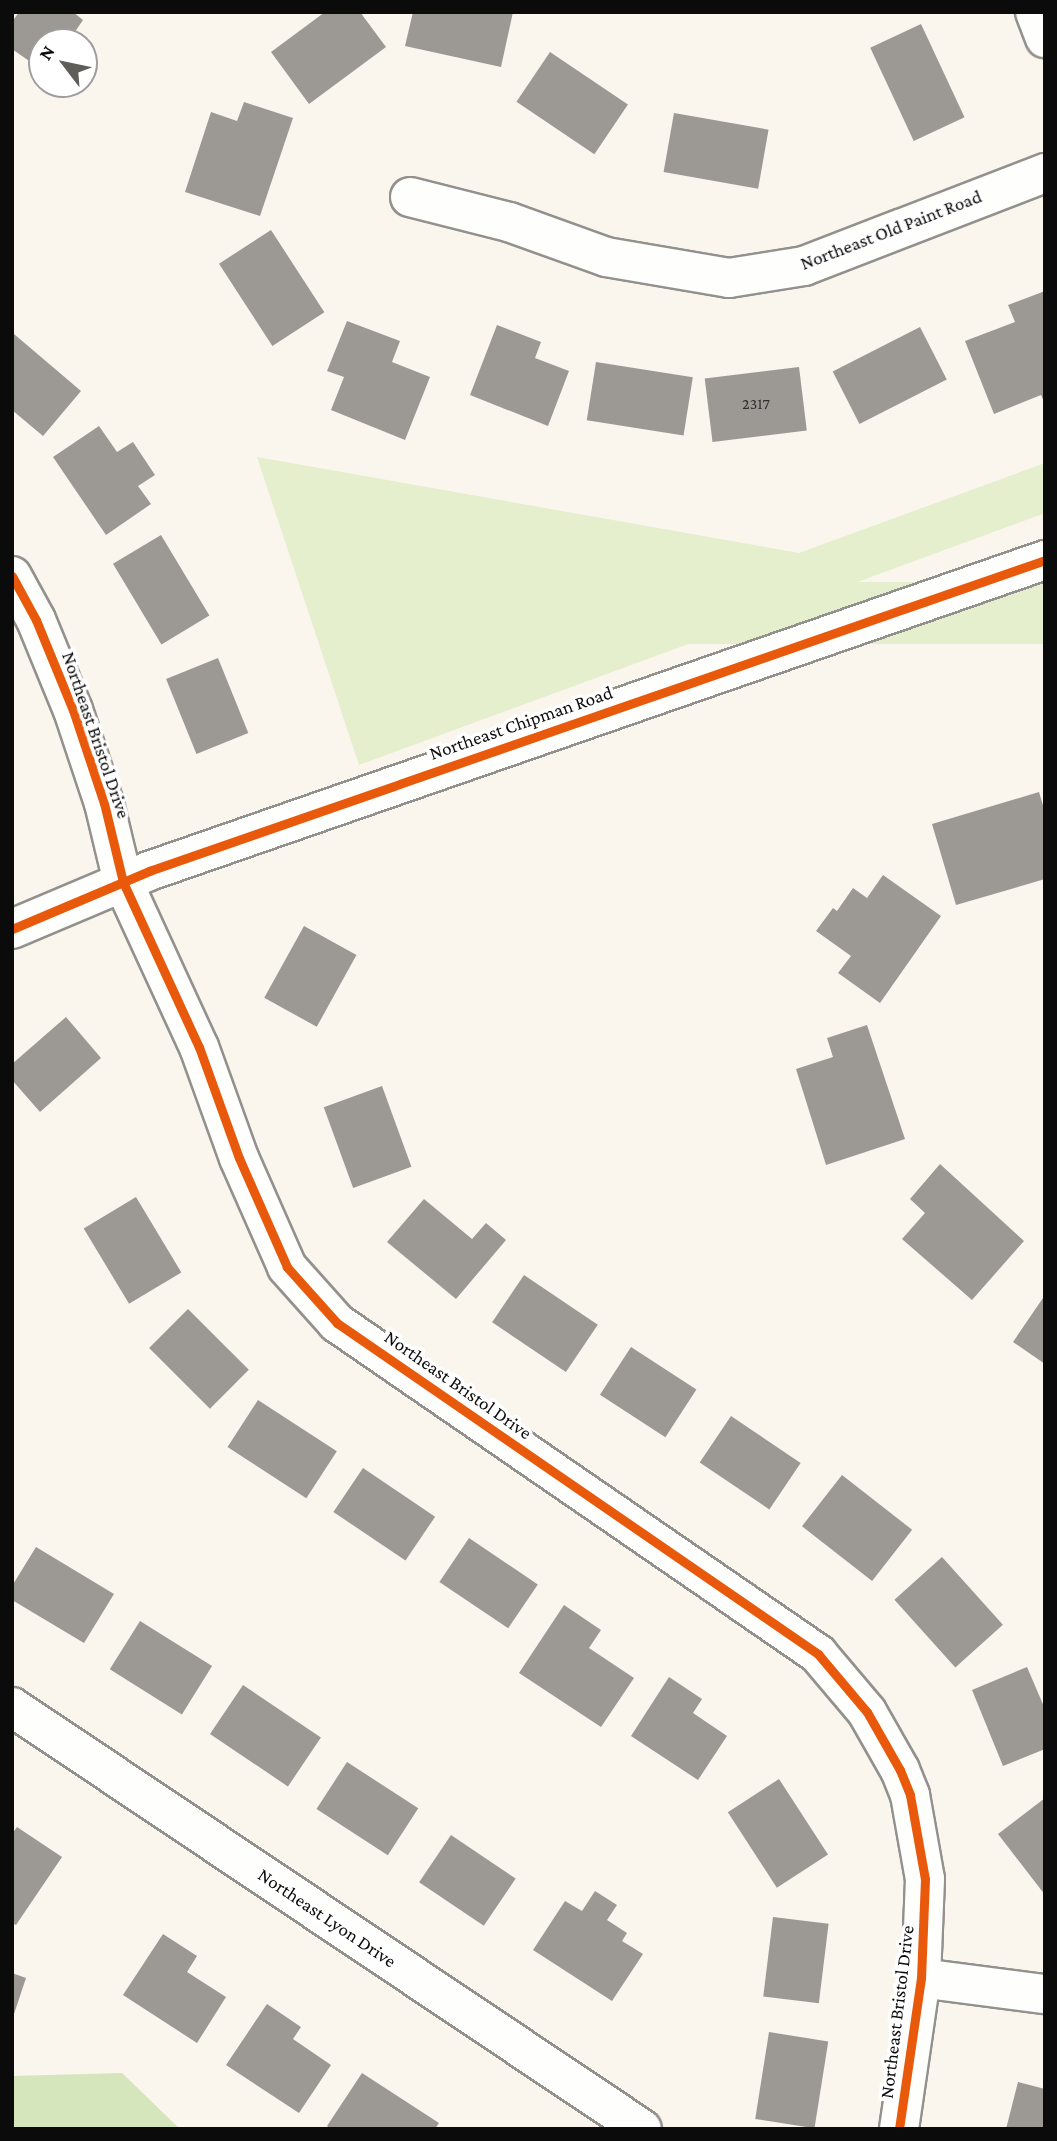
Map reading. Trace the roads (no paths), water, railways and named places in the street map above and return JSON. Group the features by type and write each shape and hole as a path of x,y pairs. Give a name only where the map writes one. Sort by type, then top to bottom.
{"street":[{"path":"1035,12 1045,38"},
{"name":"Northeast Old Paint Road","path":"410,197 509,222 606,257 729,278 804,266 1045,173"},
{"name":"Northeast Chipman Road","path":"12,929 123,882 1045,560"},
{"name":"Northeast Bristol Drive","path":"12,576 36,620 73,710 104,803 123,882 199,1047 239,1158 287,1267 337,1322 818,1654 867,1712 901,1770 910,1796 925,1879 921,1978 900,2129"},
{"name":"Northeast Lyon Drive","path":"12,1707 642,2129"},
{"path":"921,1978 1045,1994"}]}
